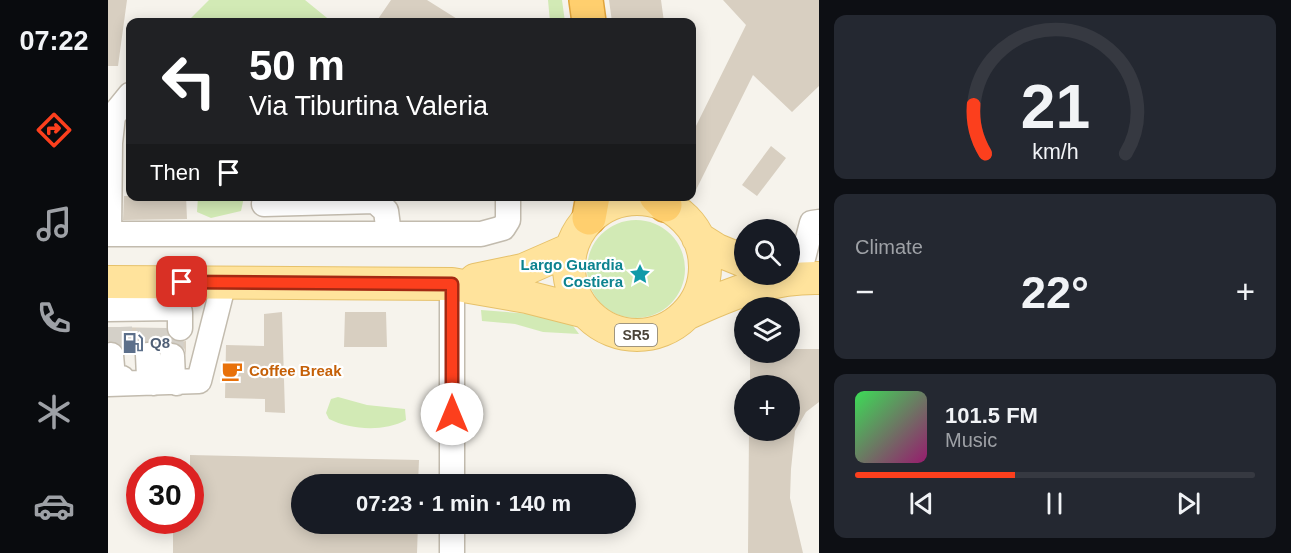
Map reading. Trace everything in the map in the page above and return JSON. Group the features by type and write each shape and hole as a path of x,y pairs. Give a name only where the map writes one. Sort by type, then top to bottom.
{"highway":[{"path":"571,0 573,18"},
{"path":"586,0 588,18"}],"main road":[{"name":"SR5","path":"623,201 606,206 591,207 571,249 568,266 570,282 576,298 586,312 608,329 636,335 654,333 672,326 686,314 752,286 801,277"},
{"name":"SR5","path":"661,201 679,214 698,238 703,251 704,278 700,291 686,314"},
{"name":"SR5","path":"698,238 734,257"},
{"name":"SR5","path":"452,284 523,270 571,249"},
{"name":"SR5","path":"137,312 224,282 452,284 527,297 586,312"}],"street":[{"path":"126,100 113,116 110,143 109,234 481,234 503,228 508,220 508,201"},
{"path":"241,233 268,201"},
{"path":"385,201 388,234"},
{"path":"801,277 816,218"},
{"path":"115,376 167,370 201,377 224,282"},
{"path":"452,284 452,474"},
{"path":"452,534 452,553"}],"green space":[{"path":"209,0 305,0 327,18 191,18"},
{"path":"548,0 562,0 564,18 550,18"},
{"path":"198,201 243,201 241,211 211,218 197,212"},
{"path":"636,220 655,223 671,234 682,250 685,269 682,288 671,304 655,315 636,318 617,315 601,304 590,288 587,269 590,250 601,234 617,223"},
{"path":"481,310 568,319 579,334 543,332 515,324 482,321"},
{"path":"338,397 367,405 405,409 406,420 378,428 338,423 329,419 326,413 331,399"}],"building":[{"path":"108,0 127,0 118,66 108,66"},
{"path":"391,0 427,0 456,18 379,18"},
{"path":"609,0 661,0 663,18 611,18"},
{"path":"723,0 819,0 819,86 792,112 753,75 696,190 696,126 746,25"},
{"path":"771,146 786,158 757,196 742,185"},
{"path":"124,196 126,196 126,201 186,201 187,219 123,220"},
{"path":"282,312 285,413 265,412 265,399 225,398 226,345 264,346 264,314"},
{"path":"345,312 386,312 387,347 344,347"},
{"path":"108,327 166,328 172,340 186,341 186,355 184,348 178,343 171,342 160,348 148,341 140,343 134,355 125,355 123,347 118,342 108,341"},
{"path":"800,349 819,349 819,402 806,412 800,422 800,375 750,375 750,363 800,363"},
{"path":"749,441 794,441 790,498 803,553 748,553"},
{"path":"190,455 419,460 418,474 291,474 291,534 418,534 417,553 173,553 173,534 204,534 204,456"}],"tunnel":[{"path":"120,327 121,355"},
{"path":"148,328 148,355"},
{"path":"171,328 172,356"}],"place":[{"name":"Largo Guardia Costiera","path":"640,274"},
{"name":"Q8","path":"133,343"},
{"name":"Coffee Break","path":"232,371"}],"route":[{"path":"182,282 452,284 452,414"}]}
